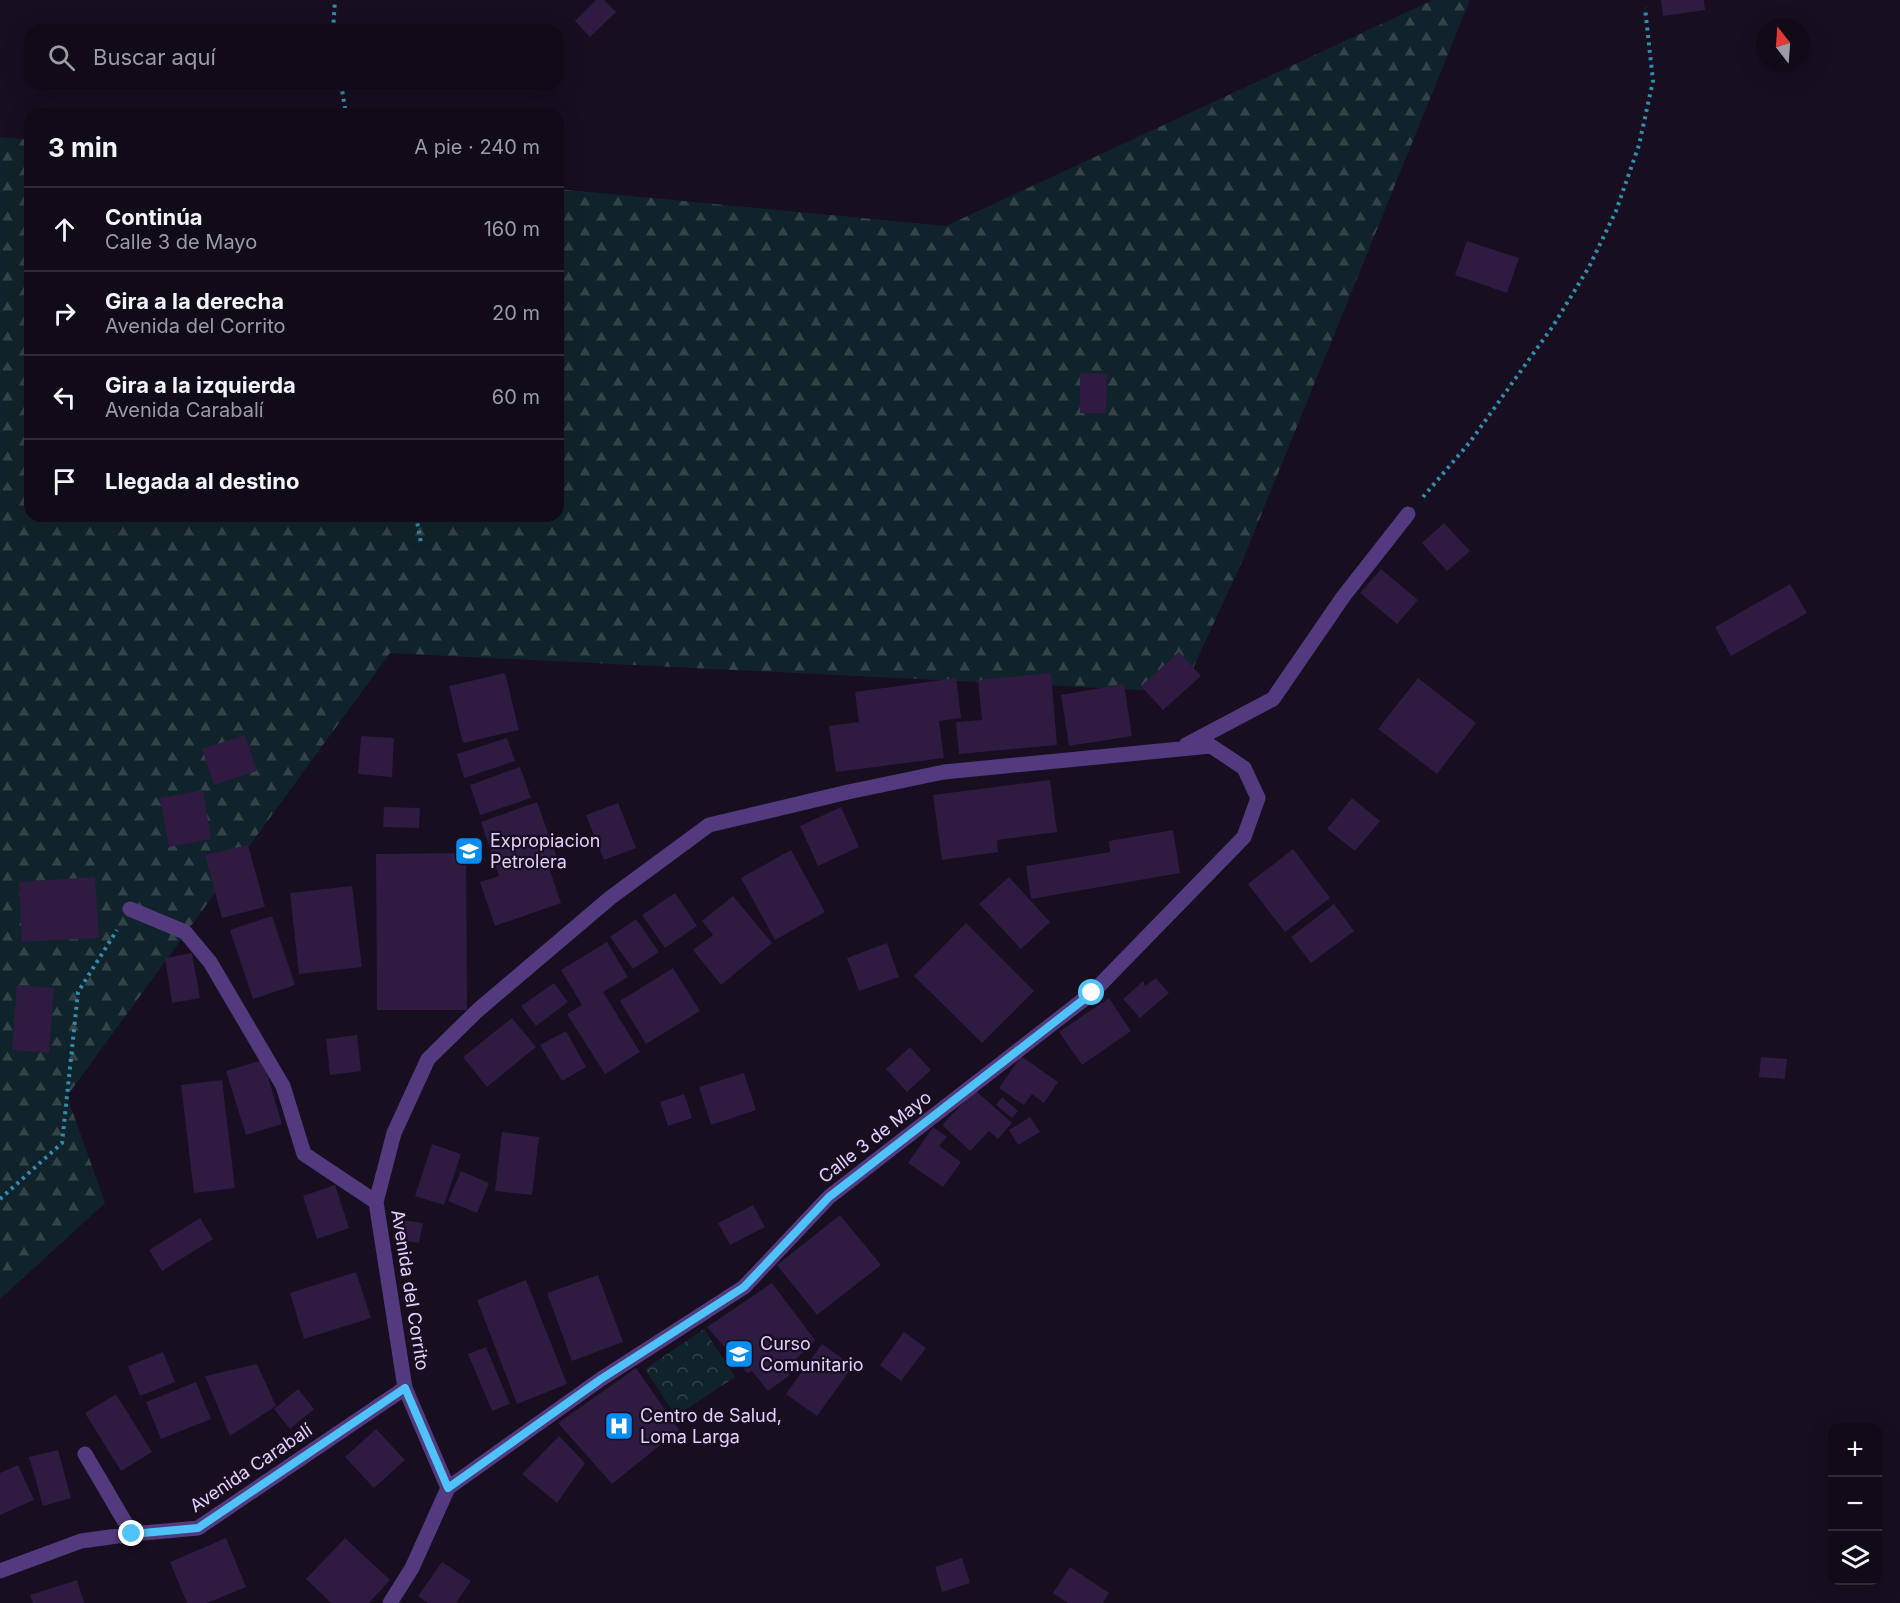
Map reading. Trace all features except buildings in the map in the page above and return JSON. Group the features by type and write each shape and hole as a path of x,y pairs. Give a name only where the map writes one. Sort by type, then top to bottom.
{"street":[{"path":"376,1202 394,1133 428,1059 478,1010 610,898 709,825 836,794 944,772 1178,749 1273,699 1343,597 1408,514"},
{"name":"Calle 3 de Mayo","path":"448,1488 601,1379 744,1287 829,1197 1092,993 1244,837 1258,798 1244,768 1211,746 1178,749"},
{"name":"Avenida del Corrito","path":"130,909 186,933 210,962 283,1086 304,1154 376,1202 405,1388 448,1488"},
{"name":"Avenida Carabalí","path":"0,1571 81,1542 132,1534 198,1528 405,1388"},
{"path":"86,1454 132,1534"},
{"path":"390,1603 412,1568 448,1488"}],"path":[{"path":"333,24 335,0"},
{"path":"1408,514 1470,442 1553,326 1589,267 1616,211 1639,145 1653,81 1645,8"},
{"path":"342,90 345,108"},
{"path":"417,522 421,543"},
{"path":"0,1199 62,1143 78,992 130,909"}],"green space":[{"path":"1433,0 1470,0 1242,562 1182,692 390,653 67,1096 105,1203 0,1299 0,137 24,139 24,522 564,522 564,190 946,226"},
{"path":"704,1329 735,1377 676,1416 645,1369"}],"place":[{"name":"Expropiacion Petrolera","path":"469,851"},
{"name":"Curso Comunitario","path":"739,1354"},
{"name":"Centro de Salud, Loma Larga","path":"619,1426"}],"route":[{"path":"132,1534 198,1528 405,1388 448,1488 601,1379 744,1287 829,1197 1092,993"}]}
